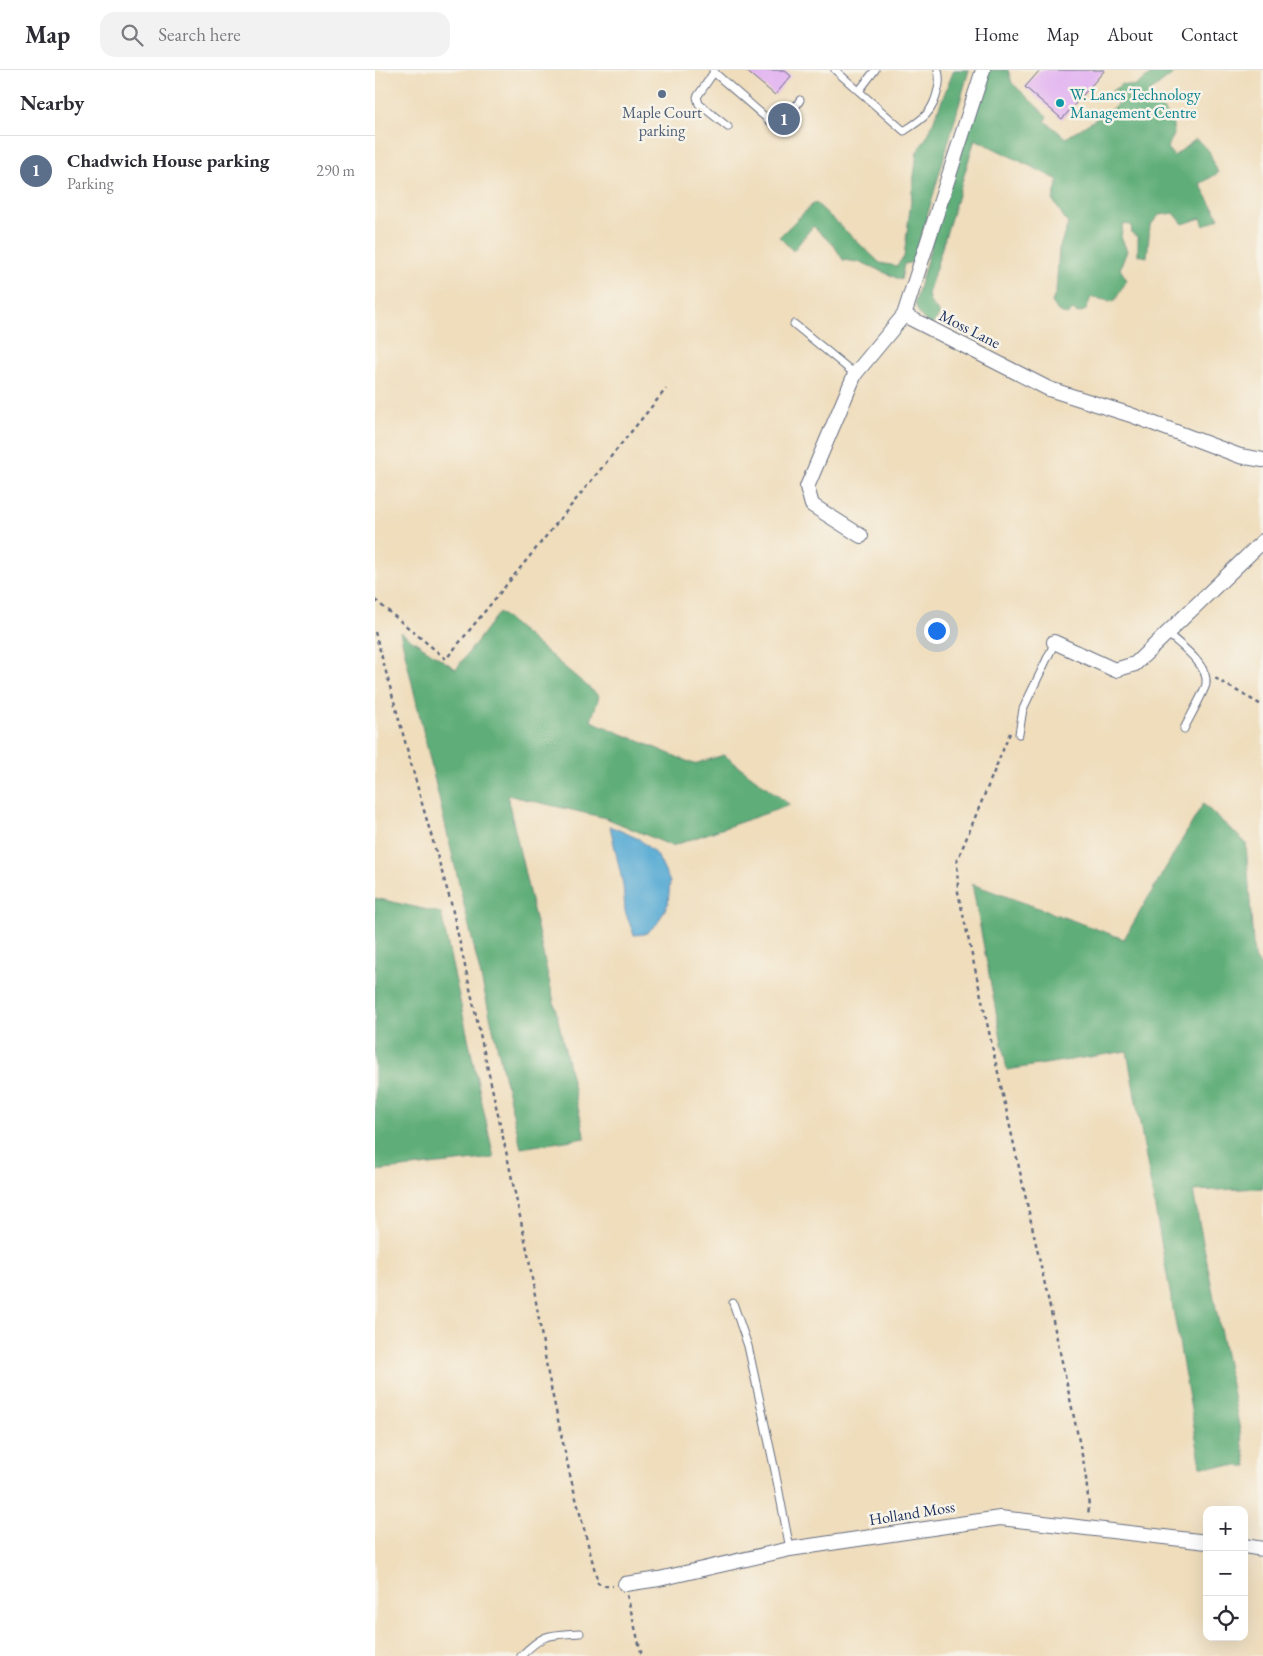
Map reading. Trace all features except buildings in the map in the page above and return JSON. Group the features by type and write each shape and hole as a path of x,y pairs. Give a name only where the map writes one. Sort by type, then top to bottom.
{"street":[{"path":"861,536 812,505 807,487 855,374 904,316 983,70"},
{"name":"Moss Lane","path":"904,316 1049,389 1131,415 1240,456 1263,460"},
{"path":"1054,642 1115,670 1135,664 1263,541"},
{"name":"Holland Moss","path":"625,1584 659,1579 790,1549 1000,1518 1203,1542"},
{"path":"1248,1547 1263,1549"}],"lane":[{"path":"835,70 904,131 922,119 935,104 940,78 938,70"},
{"path":"859,91 875,70"},
{"path":"728,127 699,104 697,97 714,71 779,129 783,127 800,100"},
{"path":"794,324 855,374"},
{"path":"1167,633 1198,662 1205,672 1206,684 1184,729"},
{"path":"1019,734 1023,709 1054,642"},
{"path":"733,1303 748,1346 790,1549"},
{"path":"521,1656 534,1643 549,1635 580,1634"}],"path":[{"path":"375,600 446,659 666,389"},
{"path":"375,632 451,903 507,1151 528,1254 548,1374 570,1475 595,1574 598,1583 606,1586 625,1584 642,1656"},
{"path":"1012,726 957,861 958,892 1083,1460 1089,1507 1087,1528"}],"green space":[{"path":"954,70 969,70 914,262 904,264 901,280 863,263 843,260 835,247 813,226 793,251 779,237 815,202 880,263 896,266 904,257 917,152 928,135"},
{"path":"980,70 1008,70 1012,83 1047,116 1045,121 1066,138 1119,104 1112,99 1112,91 1122,84 1135,86 1157,70 1178,70 1147,94 1172,118 1174,135 1167,148 1174,156 1196,139 1209,151 1218,173 1200,184 1219,218 1204,226 1201,218 1183,224 1174,213 1159,215 1150,226 1147,257 1138,255 1138,237 1132,233 1131,225 1123,224 1121,237 1127,251 1120,269 1127,280 1114,302 1091,297 1086,310 1078,313 1073,310 1067,315 1058,311 1052,302 1056,292 1059,249 1068,224 1053,200 1058,180 975,139 928,294 930,302 940,314 931,326 921,316 915,303"},
{"path":"499,612 599,696 591,721 694,764 724,755 790,805 672,846 606,818 507,795 585,1138 521,1148 400,632 456,669"},
{"path":"1203,804 1246,843 1254,957 1263,968 1263,1188 1193,1191 1247,1466 1201,1466 1127,1051 1007,1070 972,884 1124,939"},
{"path":"375,898 441,913 494,1158 375,1171"}],"water":[{"path":"610,826 639,839 657,855 670,882 668,904 657,924 645,934 634,935 625,911 623,885"}],"place":[{"name":"Maple Court parking","path":"662,94"},
{"name":"W. Lancs Technology Management Centre","path":"1060,103"},
{"name":"Chadwich House parking","path":"784,119"}]}
